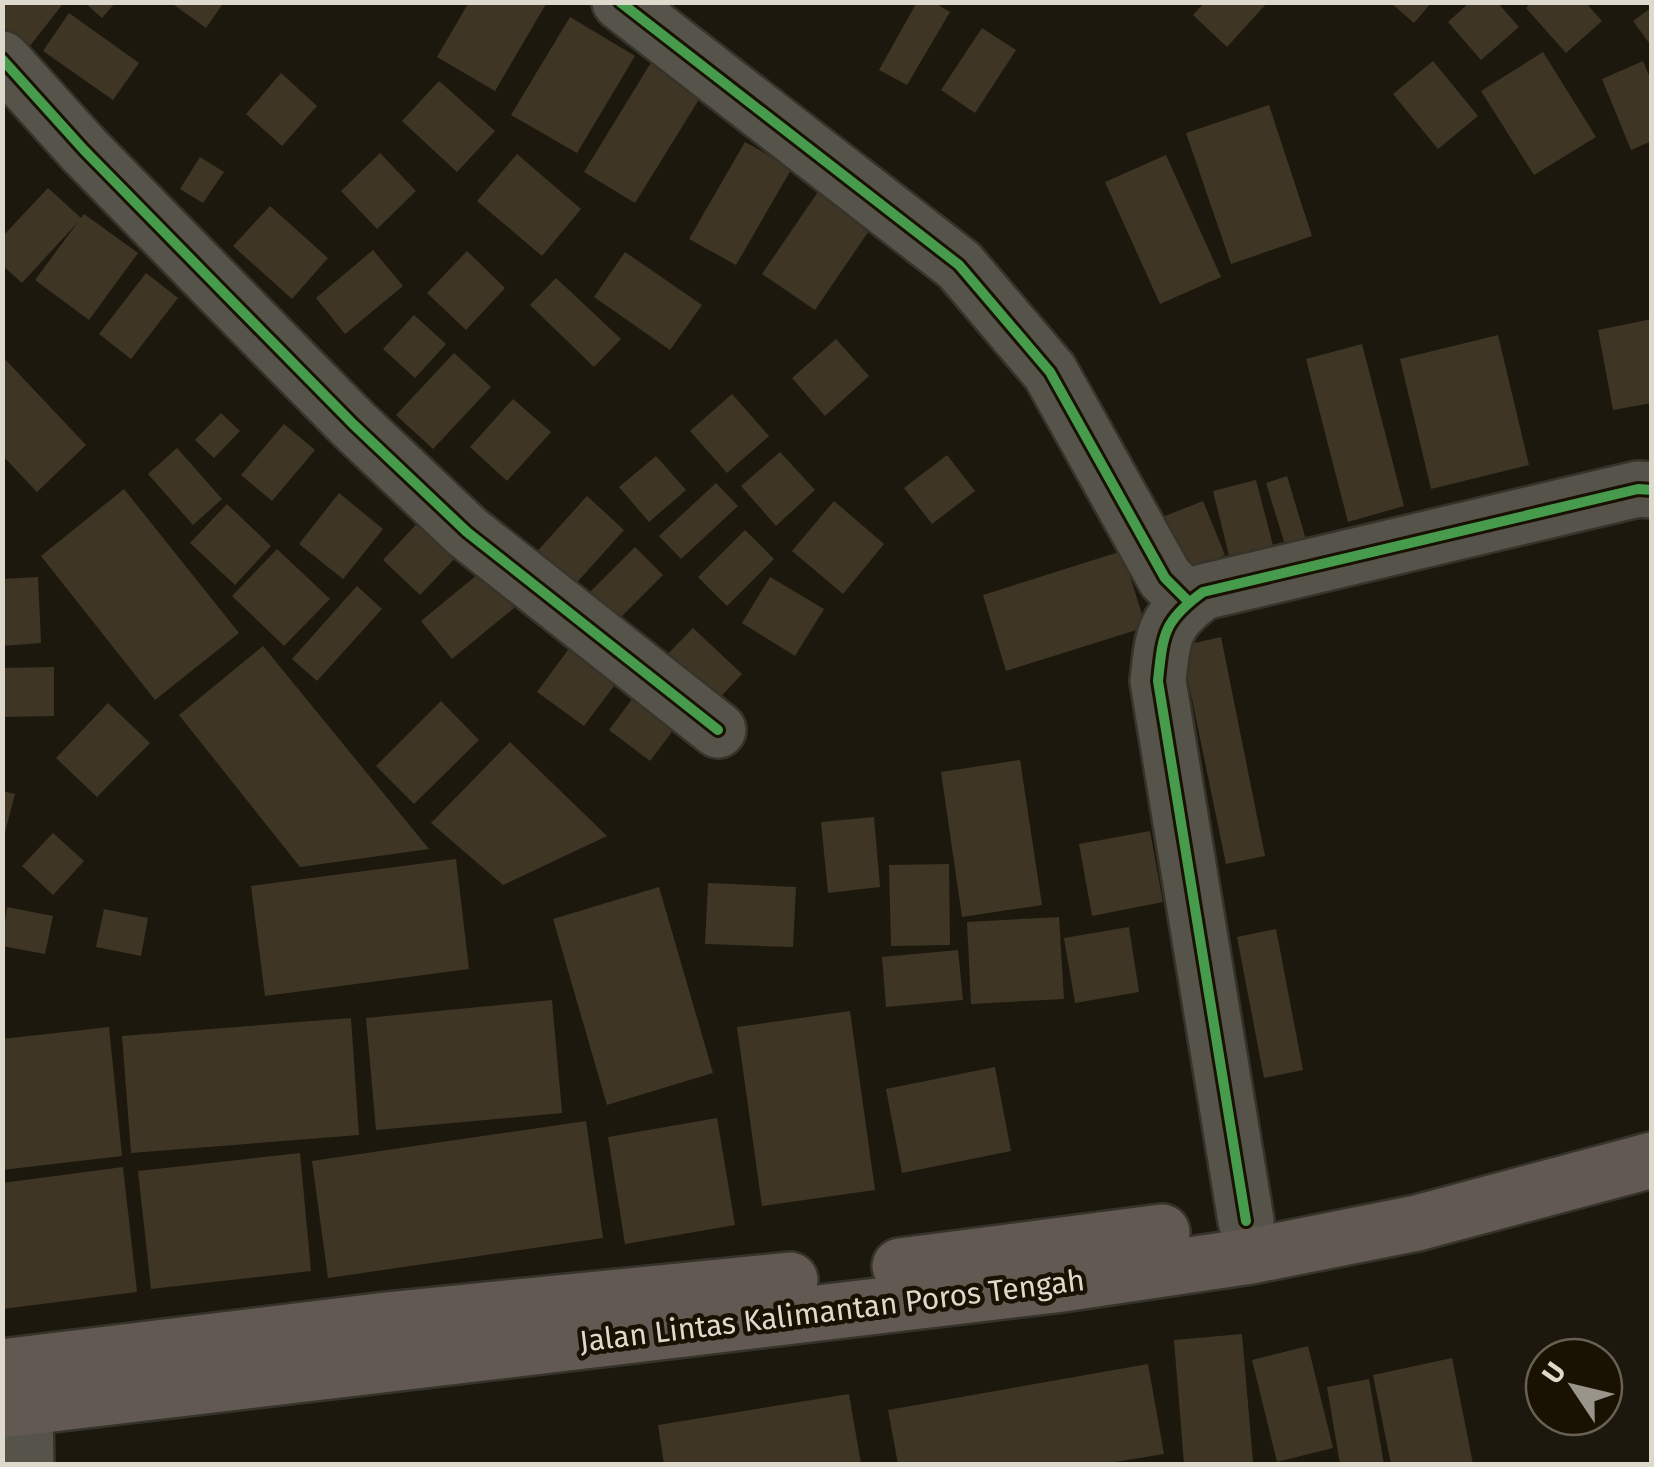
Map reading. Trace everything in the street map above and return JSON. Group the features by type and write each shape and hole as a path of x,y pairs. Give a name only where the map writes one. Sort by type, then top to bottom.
{"main road":[{"name":"Jalan Lintas Kalimantan Poros Tengah","path":"10,1395 386,1320 801,1278 1246,1221 1406,1188 1652,1128"},
{"name":"Jalan Lintas Kalimantan Poros Tengah","path":"10,1395 1055,1285 1192,1265 1418,1223 1652,1160"}],"street":[{"path":"620,2 959,265 1050,372 1165,578 1190,602"},
{"path":"2,59 84,150 289,360 467,532 718,730"},
{"path":"1246,1221 1158,681 1162,640 1177,610 1204,592 1638,490 1652,490"},
{"path":"10,1395 26,1464"}],"building":[{"path":"2,2 62,5 29,47 2,26"},
{"path":"84,2 116,2 102,18"},
{"path":"170,2 224,2 206,28"},
{"path":"469,2 546,4 495,91 437,57"},
{"path":"917,2 933,2 950,12 907,85 879,70"},
{"path":"1205,2 1268,2 1227,47 1193,15"},
{"path":"1390,2 1432,2 1414,23"},
{"path":"1470,2 1497,2 1519,27 1481,60 1448,22"},
{"path":"1532,2 1585,2 1602,21 1566,53 1526,8"},
{"path":"1652,7 1652,47 1633,21"},
{"path":"69,13 139,63 113,100 43,51"},
{"path":"570,17 635,56 577,153 511,115"},
{"path":"982,28 1016,50 975,113 941,90"},
{"path":"1543,52 1596,137 1534,175 1481,91"},
{"path":"655,56 706,88 635,203 584,172"},
{"path":"1433,61 1478,116 1438,149 1393,94"},
{"path":"1643,61 1652,83 1652,141 1631,150 1602,79"},
{"path":"281,73 317,106 282,146 246,114"},
{"path":"439,81 495,131 457,172 402,121"},
{"path":"1269,105 1312,236 1231,264 1186,133"},
{"path":"745,142 792,168 736,265 689,239"},
{"path":"380,153 416,191 377,229 341,191"},
{"path":"517,154 581,209 542,256 477,201"},
{"path":"1166,155 1221,277 1160,304 1105,182"},
{"path":"200,157 224,172 203,203 180,189"},
{"path":"824,183 877,219 815,310 762,274"},
{"path":"48,188 81,218 84,214 138,253 89,320 35,280 78,222 22,283 2,265 2,237"},
{"path":"270,206 328,258 292,299 233,246"},
{"path":"373,250 403,286 345,334 316,298"},
{"path":"467,251 505,288 466,330 427,293"},
{"path":"625,252 702,305 670,350 594,297"},
{"path":"146,273 178,298 131,359 99,334"},
{"path":"556,278 621,339 594,367 530,305"},
{"path":"414,315 446,344 415,378 383,349"},
{"path":"1652,319 1652,403 1613,410 1598,330"},
{"path":"1498,335 1529,465 1431,489 1400,359"},
{"path":"836,339 869,376 825,416 792,378"},
{"path":"1362,344 1404,506 1348,522 1306,359"},
{"path":"454,353 491,387 433,449 396,415"},
{"path":"2,356 86,445 37,492 2,455"},
{"path":"732,394 769,436 727,473 690,431"},
{"path":"513,399 551,432 507,481 470,447"},
{"path":"221,413 240,431 214,458 195,440"},
{"path":"284,424 315,450 272,501 241,475"},
{"path":"177,448 222,499 193,525 148,474"},
{"path":"780,452 815,490 776,526 741,486"},
{"path":"947,455 975,491 932,524 904,488"},
{"path":"656,456 686,490 649,522 619,487"},
{"path":"1287,476 1311,556 1290,561 1266,483"},
{"path":"1256,480 1280,572 1236,584 1213,491"},
{"path":"716,483 738,506 681,559 659,536"},
{"path":"124,489 239,633 155,700 41,556"},
{"path":"339,493 383,529 343,579 299,544"},
{"path":"587,496 624,530 571,589 534,555"},
{"path":"834,501 884,544 843,594 792,551"},
{"path":"1203,501 1225,555 1182,572 1160,518"},
{"path":"227,504 271,546 235,585 190,543"},
{"path":"424,516 461,552 420,595 383,560"},
{"path":"745,530 774,559 727,606 698,577"},
{"path":"635,547 663,575 616,622 588,594"},
{"path":"277,549 330,599 284,646 232,596"},
{"path":"1122,551 1146,627 1006,671 983,595"},
{"path":"483,570 514,608 452,659 421,621"},
{"path":"38,577 41,643 2,646 2,579"},
{"path":"770,577 824,609 795,656 742,623"},
{"path":"357,586 382,609 317,681 292,659"},
{"path":"693,628 742,674 712,706 663,659"},
{"path":"579,635 626,670 584,726 537,692"},
{"path":"1221,637 1265,856 1226,864 1181,646"},
{"path":"263,646 429,849 300,867 179,715"},
{"path":"54,667 54,716 2,717 2,668"},
{"path":"648,678 689,709 650,761 609,730"},
{"path":"441,701 479,740 414,804 376,766"},
{"path":"108,703 150,743 97,797 56,758"},
{"path":"510,742 607,836 503,885 431,823"},
{"path":"1020,760 1042,905 962,917 941,772"},
{"path":"2,791 15,794 4,836 2,836"},
{"path":"874,817 880,887 828,893 821,822"},
{"path":"1150,831 1163,902 1092,916 1079,844"},
{"path":"53,833 84,861 53,895 22,866"},
{"path":"456,859 469,969 265,996 251,886"},
{"path":"949,864 950,945 891,946 889,865"},
{"path":"708,883 796,887 793,947 705,944"},
{"path":"659,887 713,1073 607,1105 553,919"},
{"path":"7,907 53,916 45,954 2,946"},
{"path":"104,909 148,918 141,956 96,947"},
{"path":"1059,917 1064,999 971,1004 967,922"},
{"path":"1129,927 1139,992 1075,1003 1064,938"},
{"path":"1276,929 1303,1070 1264,1078 1237,937"},
{"path":"958,950 963,1000 886,1007 882,957"},
{"path":"552,1000 562,1113 376,1130 366,1018"},
{"path":"850,1011 875,1190 762,1206 737,1027"},
{"path":"351,1018 359,1135 131,1153 122,1036"},
{"path":"109,1027 122,1156 2,1170 2,1039"},
{"path":"995,1067 1011,1151 902,1173 886,1089"},
{"path":"717,1118 735,1225 625,1244 608,1137"},
{"path":"586,1121 603,1238 328,1278 312,1161"},
{"path":"300,1153 311,1271 151,1289 138,1171"},
{"path":"123,1167 137,1292 2,1309 2,1183"},
{"path":"1242,1334 1253,1462 1184,1464 1174,1340"},
{"path":"1308,1346 1333,1448 1277,1462 1252,1360"},
{"path":"1452,1358 1473,1464 1391,1464 1373,1375"},
{"path":"1148,1364 1164,1454 1103,1464 898,1464 888,1410"},
{"path":"1369,1379 1384,1464 1340,1464 1327,1387"},
{"path":"849,1394 861,1464 664,1464 658,1425"}],"cycle path":[{"path":"620,2 959,265 1050,372 1165,578 1189,602"},
{"path":"2,59 84,150 226,295 467,532 718,730"},
{"path":"1246,1221 1158,681 1167,630 1203,592 1638,489 1652,490"}]}
